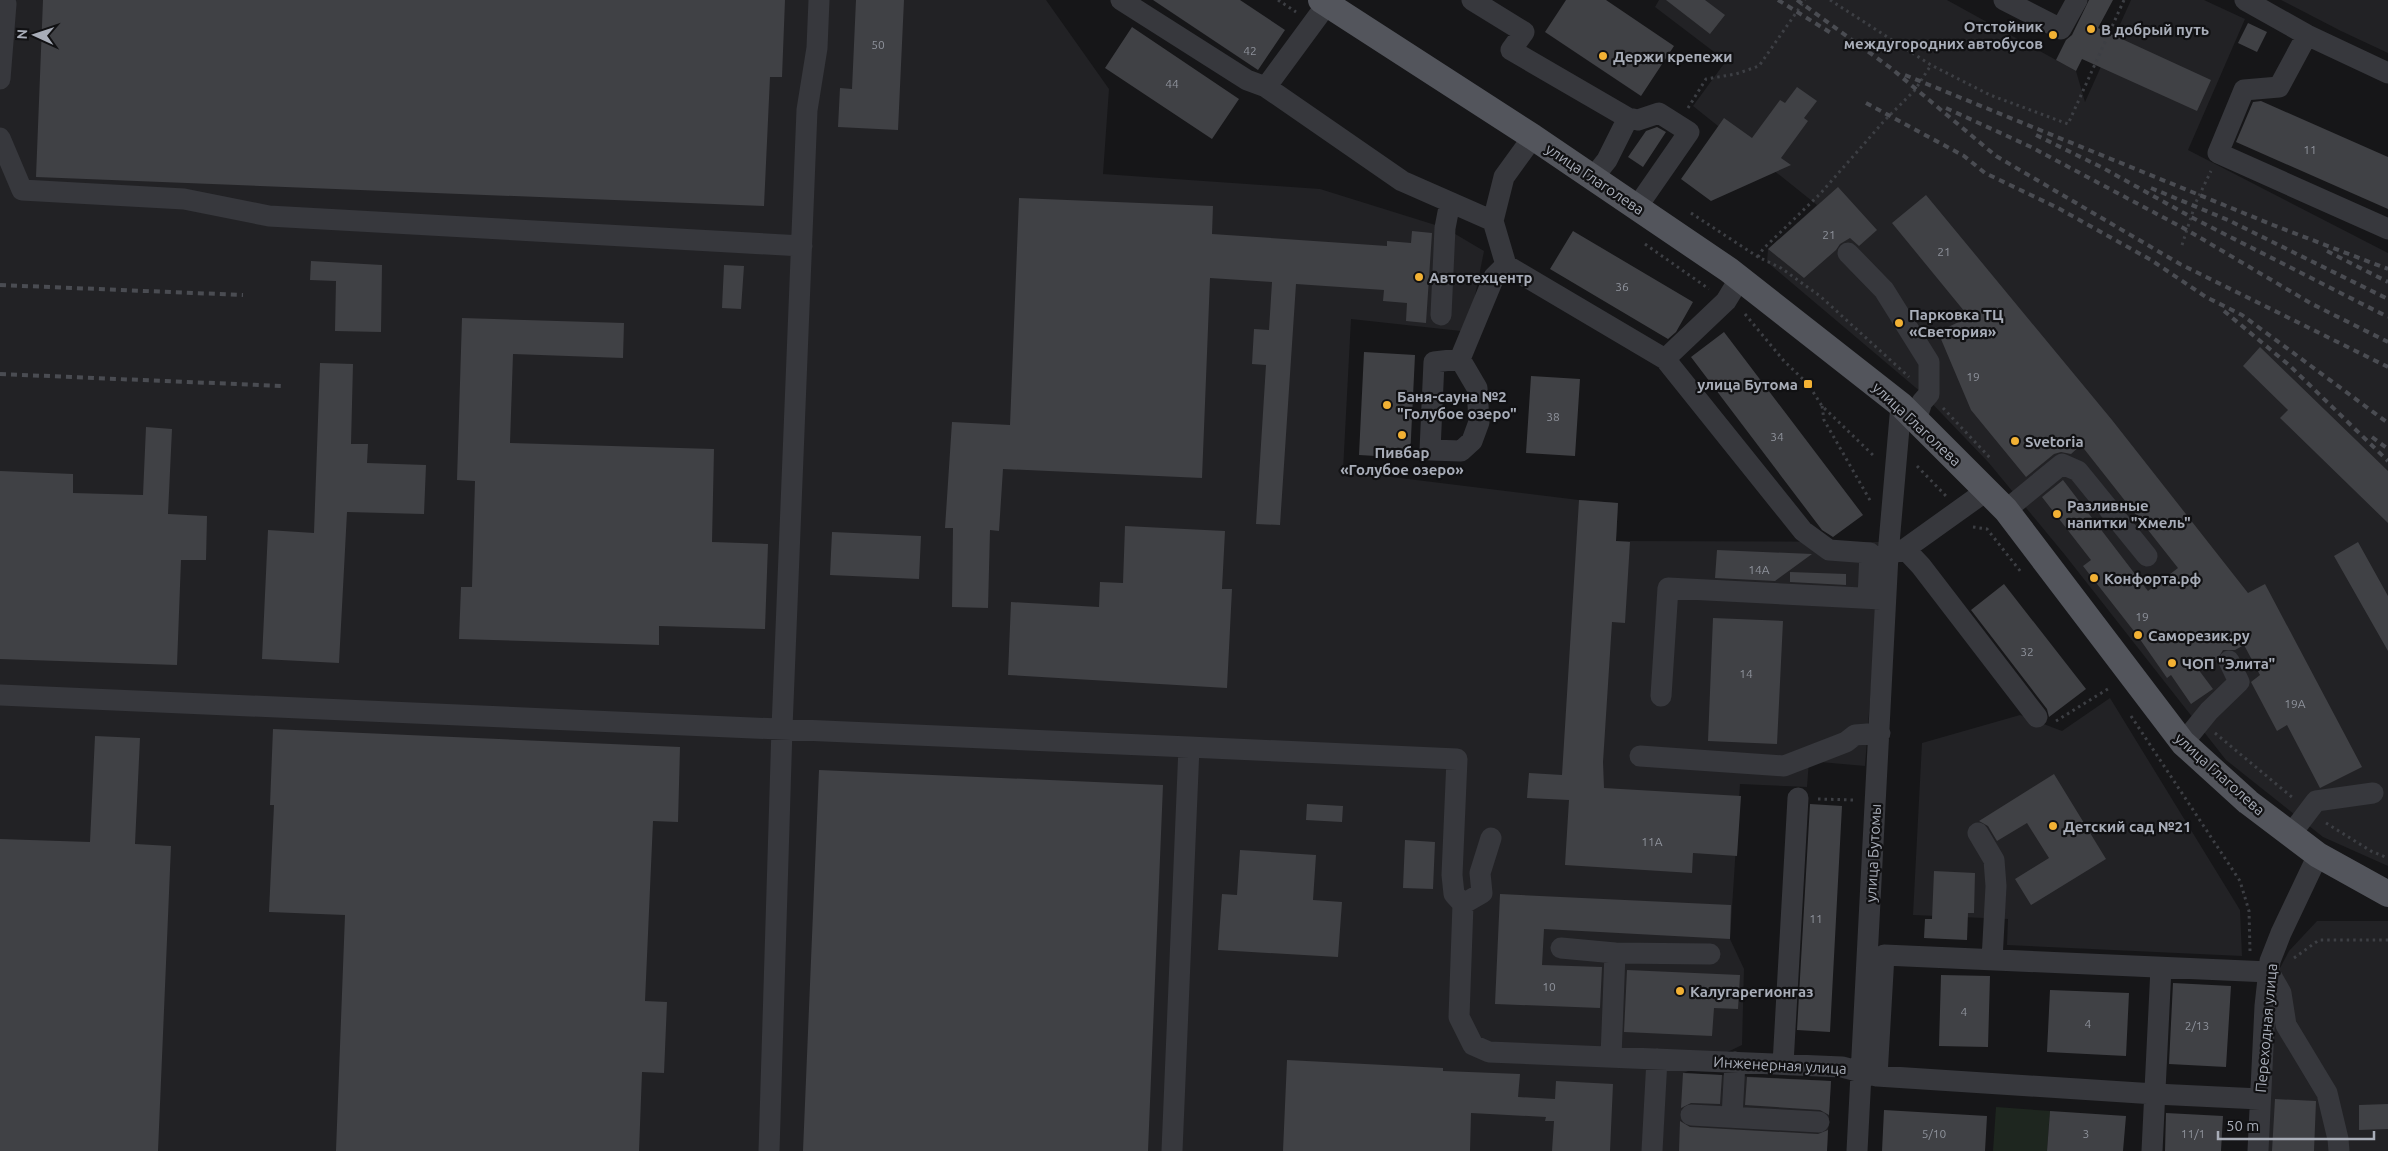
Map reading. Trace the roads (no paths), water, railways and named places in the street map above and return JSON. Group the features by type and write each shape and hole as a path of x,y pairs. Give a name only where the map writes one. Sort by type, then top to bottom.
{"main road":[{"name":"улица Глаголева","path":"1320,9 1532,137 1592,179 1637,207 1740,278 1908,413 2006,510 2183,743 2248,802 2318,854 2388,894"}],"street":[{"path":"0,80 6,4 2,0"},
{"path":"768,1151 782,728 808,110 817,48 819,0"},
{"path":"1472,0 1524,32 1511,50 1628,118 1638,120 1659,113 1689,132 1637,207"},
{"path":"2004,0 2061,29 2077,0"},
{"path":"2245,0 2307,35 2388,73"},
{"path":"1127,1 1247,80 1266,87 1402,181 1493,221"},
{"path":"1266,87 1320,9"},
{"path":"2307,35 2279,87 2244,90 2218,153 2388,230"},
{"path":"1592,179 1606,160 1628,118"},
{"path":"1532,137 1518,154 1504,177 1493,221 1506,265 1665,359 1803,531 1829,550 1888,552 1921,566 2037,717"},
{"path":"0,138 22,190 184,199 269,216 802,246"},
{"path":"1441,315 1445,228 1450,202"},
{"name":"улица Бутомы","path":"1848,253 1884,290 1929,362 1930,394 1908,413 1895,464 1888,552 1877,599 1880,733 1869,1074 1857,1151"},
{"path":"1460,360 1494,277 1506,265"},
{"path":"1665,359 1726,301 1740,278"},
{"path":"2006,510 2062,464 2078,471 2147,556"},
{"path":"1888,552 1962,522 1986,491"},
{"path":"1661,696 1668,588 1877,599"},
{"path":"2183,743 2209,711 2239,682 2229,661"},
{"path":"0,695 782,728 1457,760 1452,875 1454,894 1463,904 1482,892 1480,873 1491,838"},
{"path":"1640,756 1784,766 1846,742 1854,735 1880,733"},
{"path":"1172,1151 1189,747"},
{"path":"2291,834 2316,801 2373,794"},
{"path":"1783,1064 1798,798"},
{"path":"1978,833 1994,860 1996,886 1992,960"},
{"name":"Переходная улица","path":"2258,1151 2263,968 2318,854"},
{"name":"Инженерная улица","path":"1463,904 1458,1017 1473,1045 1490,1052 1842,1067 1869,1074 2155,1094 2260,1099"},
{"path":"1561,948 1615,953 1710,954"},
{"path":"1611,1057 1615,953"},
{"path":"1869,1074 1884,955 2161,968 2263,968 2281,993 2286,1025 2327,1093 2339,1151"},
{"path":"2152,1151 2161,968"},
{"path":"1652,1151 1656,1059"},
{"path":"1732,1117 1735,1062"},
{"path":"1691,1115 1819,1122"}],"railway":[{"path":"1778,0 1831,33"},
{"path":"1797,0 1892,69 1996,156 2180,264 2388,367"},
{"path":"1905,75 2273,225 2388,269"},
{"path":"1866,103 1964,156 1985,173 2058,208 2151,260 2206,297 2242,315 2388,423"},
{"path":"1946,108 2031,147 2187,230 2312,304 2388,342"},
{"path":"2036,135 2103,168 2191,217 2388,317"},
{"path":"2151,188 2228,220 2388,299"},
{"path":"2327,251 2388,282"},
{"path":"0,285 243,295"},
{"path":"2224,311 2289,365 2388,461"},
{"path":"0,374 283,386"},
{"path":"2372,437 2388,449"}],"place":[{"name":"В добрый путь","path":"2091,29"},
{"name":"Отстойник междугородних автобусов","path":"2053,35"},
{"name":"Держи крепежи","path":"1603,56"},
{"name":"Автотехцентр","path":"1419,277"},
{"name":"Парковка ТЦ «Светория»","path":"1899,323"},
{"name":"улица Бутома","path":"1808,384"},
{"name":"Баня-сауна №2 \"Голубое озеро\"","path":"1387,405"},
{"name":"Пивбар «Голубое озеро»","path":"1402,435"},
{"name":"Svetoria","path":"2015,441"},
{"name":"Разливные напитки \"Хмель\"","path":"2057,514"},
{"name":"Конфорта.рф","path":"2094,578"},
{"name":"Саморезик.ру","path":"2138,635"},
{"name":"ЧОП \"Элита\"","path":"2172,663"},
{"name":"Детский сад №21","path":"2053,826"},
{"name":"Калугарегионгаз","path":"1680,991"}]}
